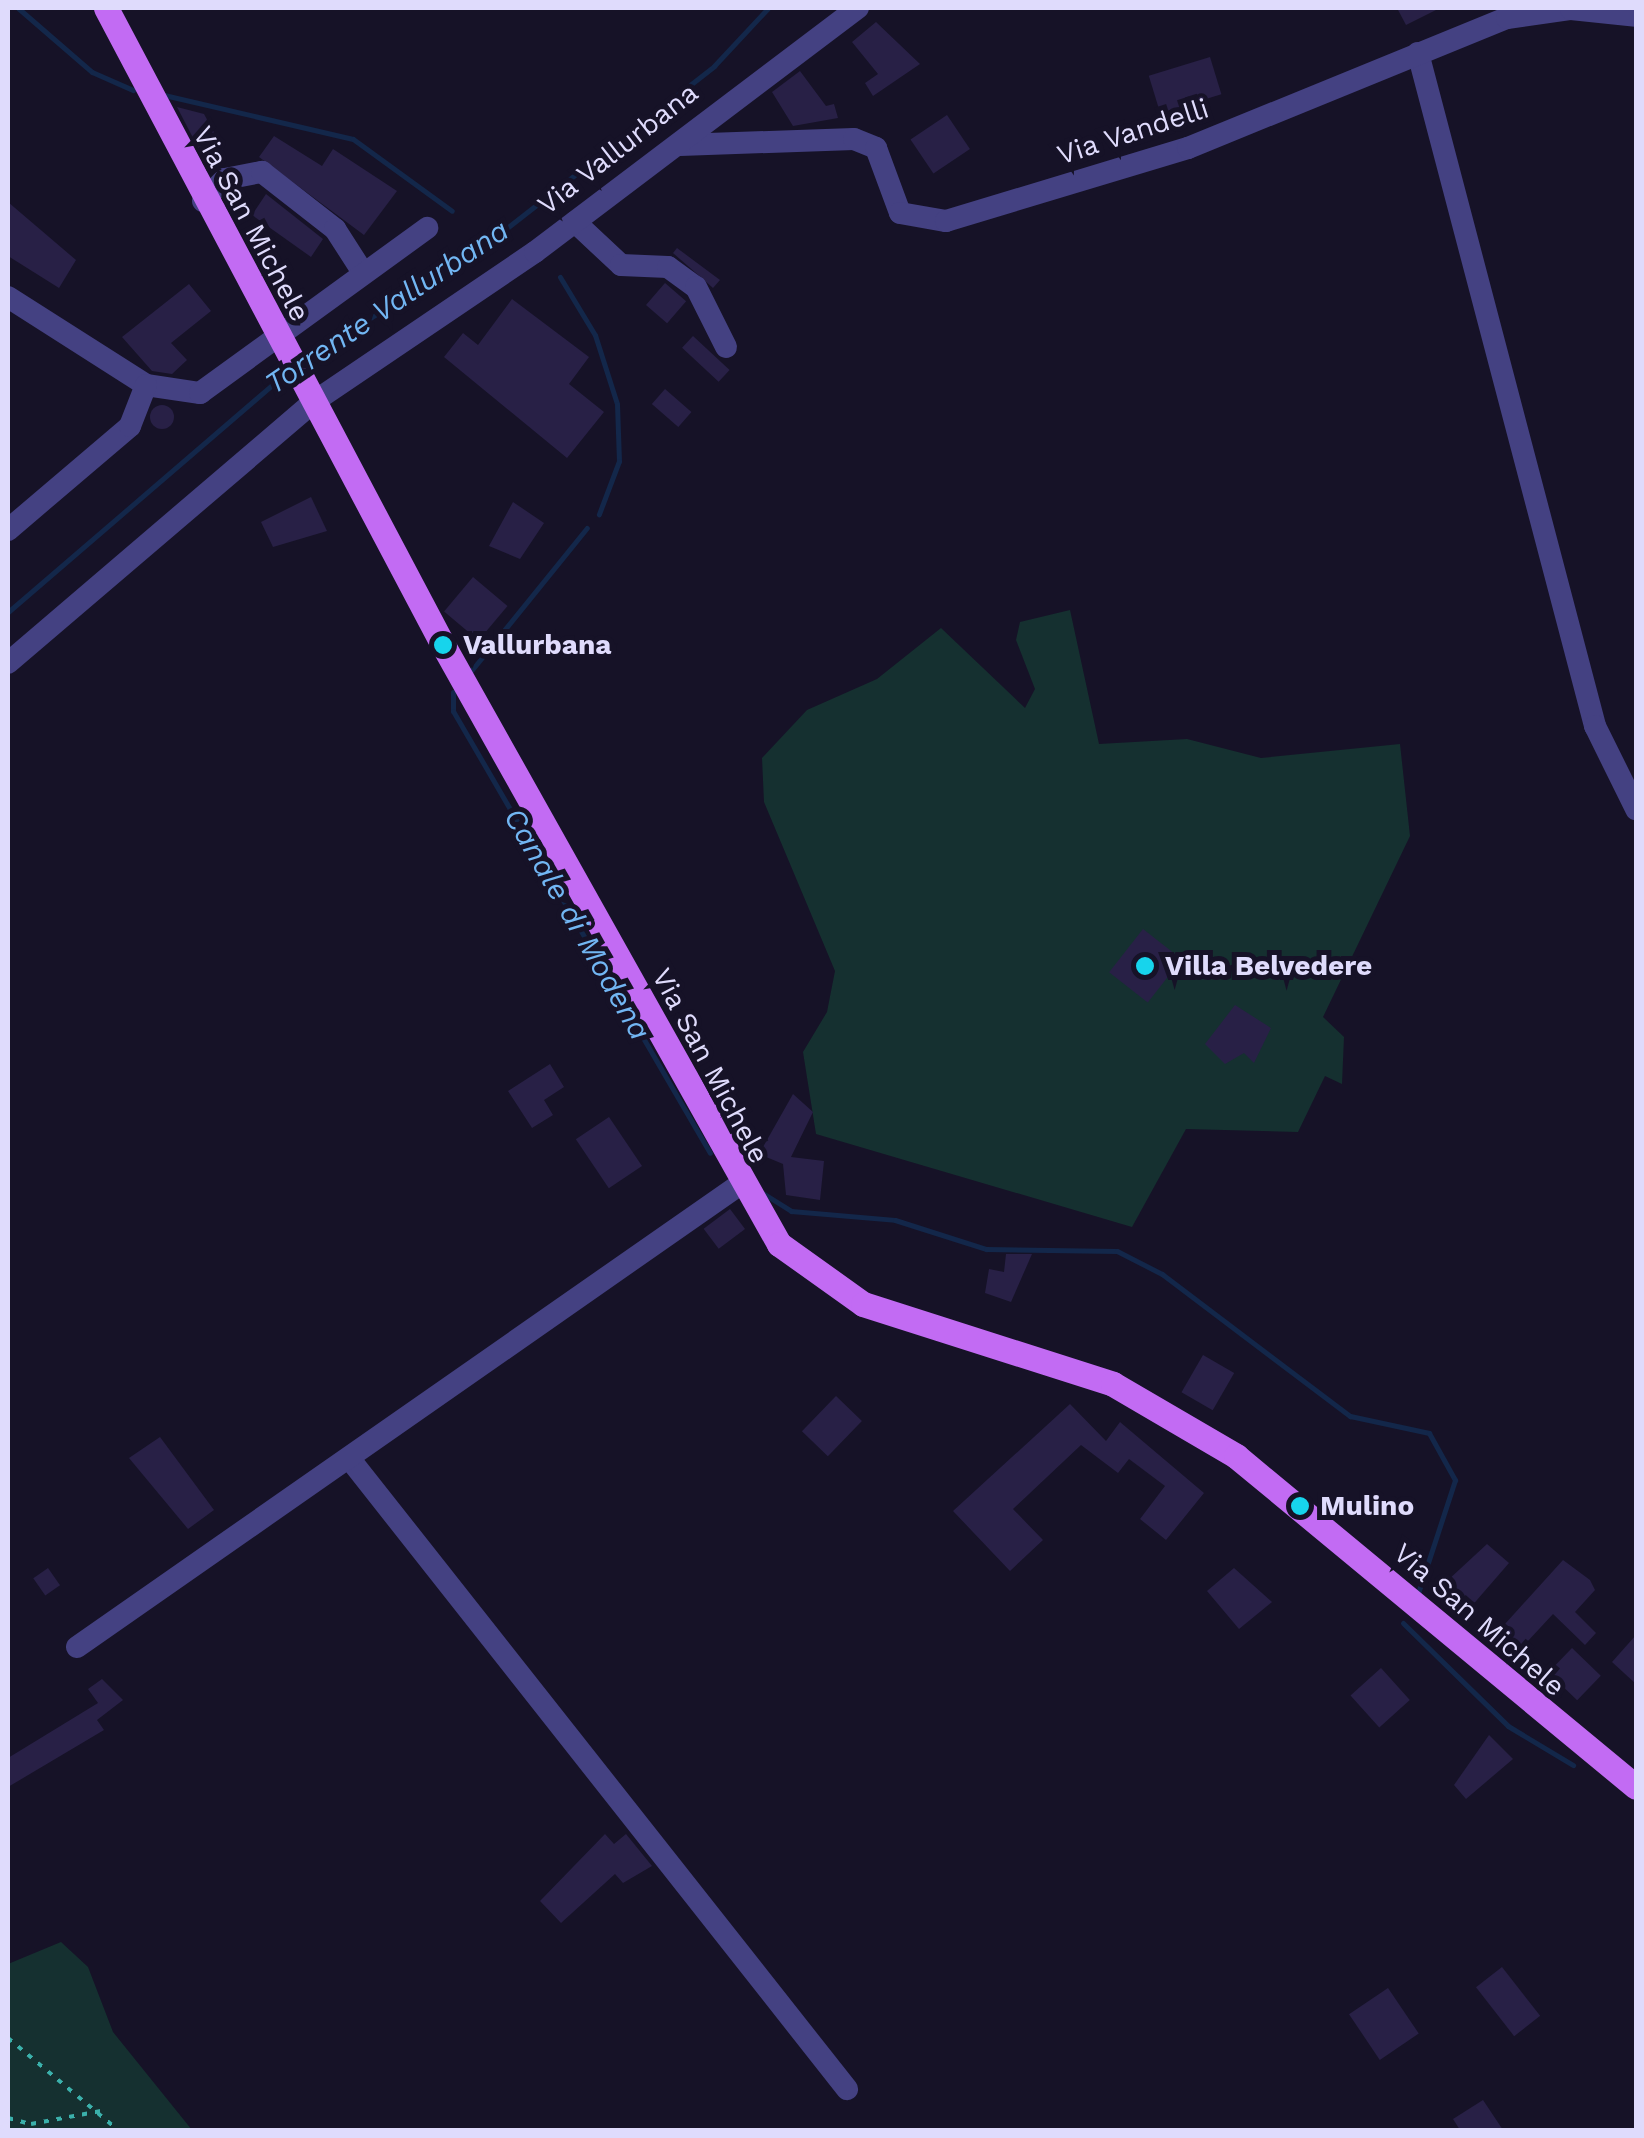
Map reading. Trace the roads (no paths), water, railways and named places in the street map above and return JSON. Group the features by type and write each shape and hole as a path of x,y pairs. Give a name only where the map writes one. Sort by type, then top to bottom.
{"main road":[{"name":"Via San Michele","path":"106,8 203,201 740,1186 800,1265 863,1304 1112,1384 1236,1456 1636,1787"}],"street":[{"name":"Via Vallurbana","path":"8,663 308,395 575,222 680,145 735,94 858,8"},
{"name":"Via Vandelli","path":"680,145 854,138 876,148 900,213 946,221 1188,148 1418,53 1527,14 1636,16"},
{"path":"1418,53 1595,726 1636,808"},
{"path":"203,201 225,178 262,172 335,229 362,271"},
{"path":"575,222 621,265 668,268 696,287 726,348"},
{"path":"8,297 146,384 200,392 279,342 362,271 427,228"},
{"path":"8,530 130,426 146,384"},
{"path":"78,1648 740,1186"},
{"path":"350,1458 847,2088"}],"waterway":[{"name":"Canale di Modena","path":"18,8 92,72 133,90"},
{"name":"Torrente Vallurbana","path":"303,361 489,242 714,66 768,8"},
{"name":"Canale di Modena","path":"164,95 353,139 452,211"},
{"name":"Canale di Modena","path":"560,277 595,335 617,404 619,461 599,514"},
{"name":"Torrente Vallurbana","path":"8,612 289,370"},
{"name":"Canale di Modena","path":"471,671 587,528"},
{"name":"Canale di Modena","path":"453,692 453,711 710,1153"},
{"name":"Canale di Modena","path":"761,1192 791,1211 895,1220 986,1249 1117,1251 1162,1274 1350,1416 1429,1433 1455,1480 1418,1593"},
{"name":"Canale di Modena","path":"1403,1623 1508,1726 1573,1765"}],"place":[{"name":"Vallurbana","path":"443,645"},
{"name":"Villa Belvedere","path":"1145,966"},
{"name":"Mulino","path":"1300,1506"}]}
